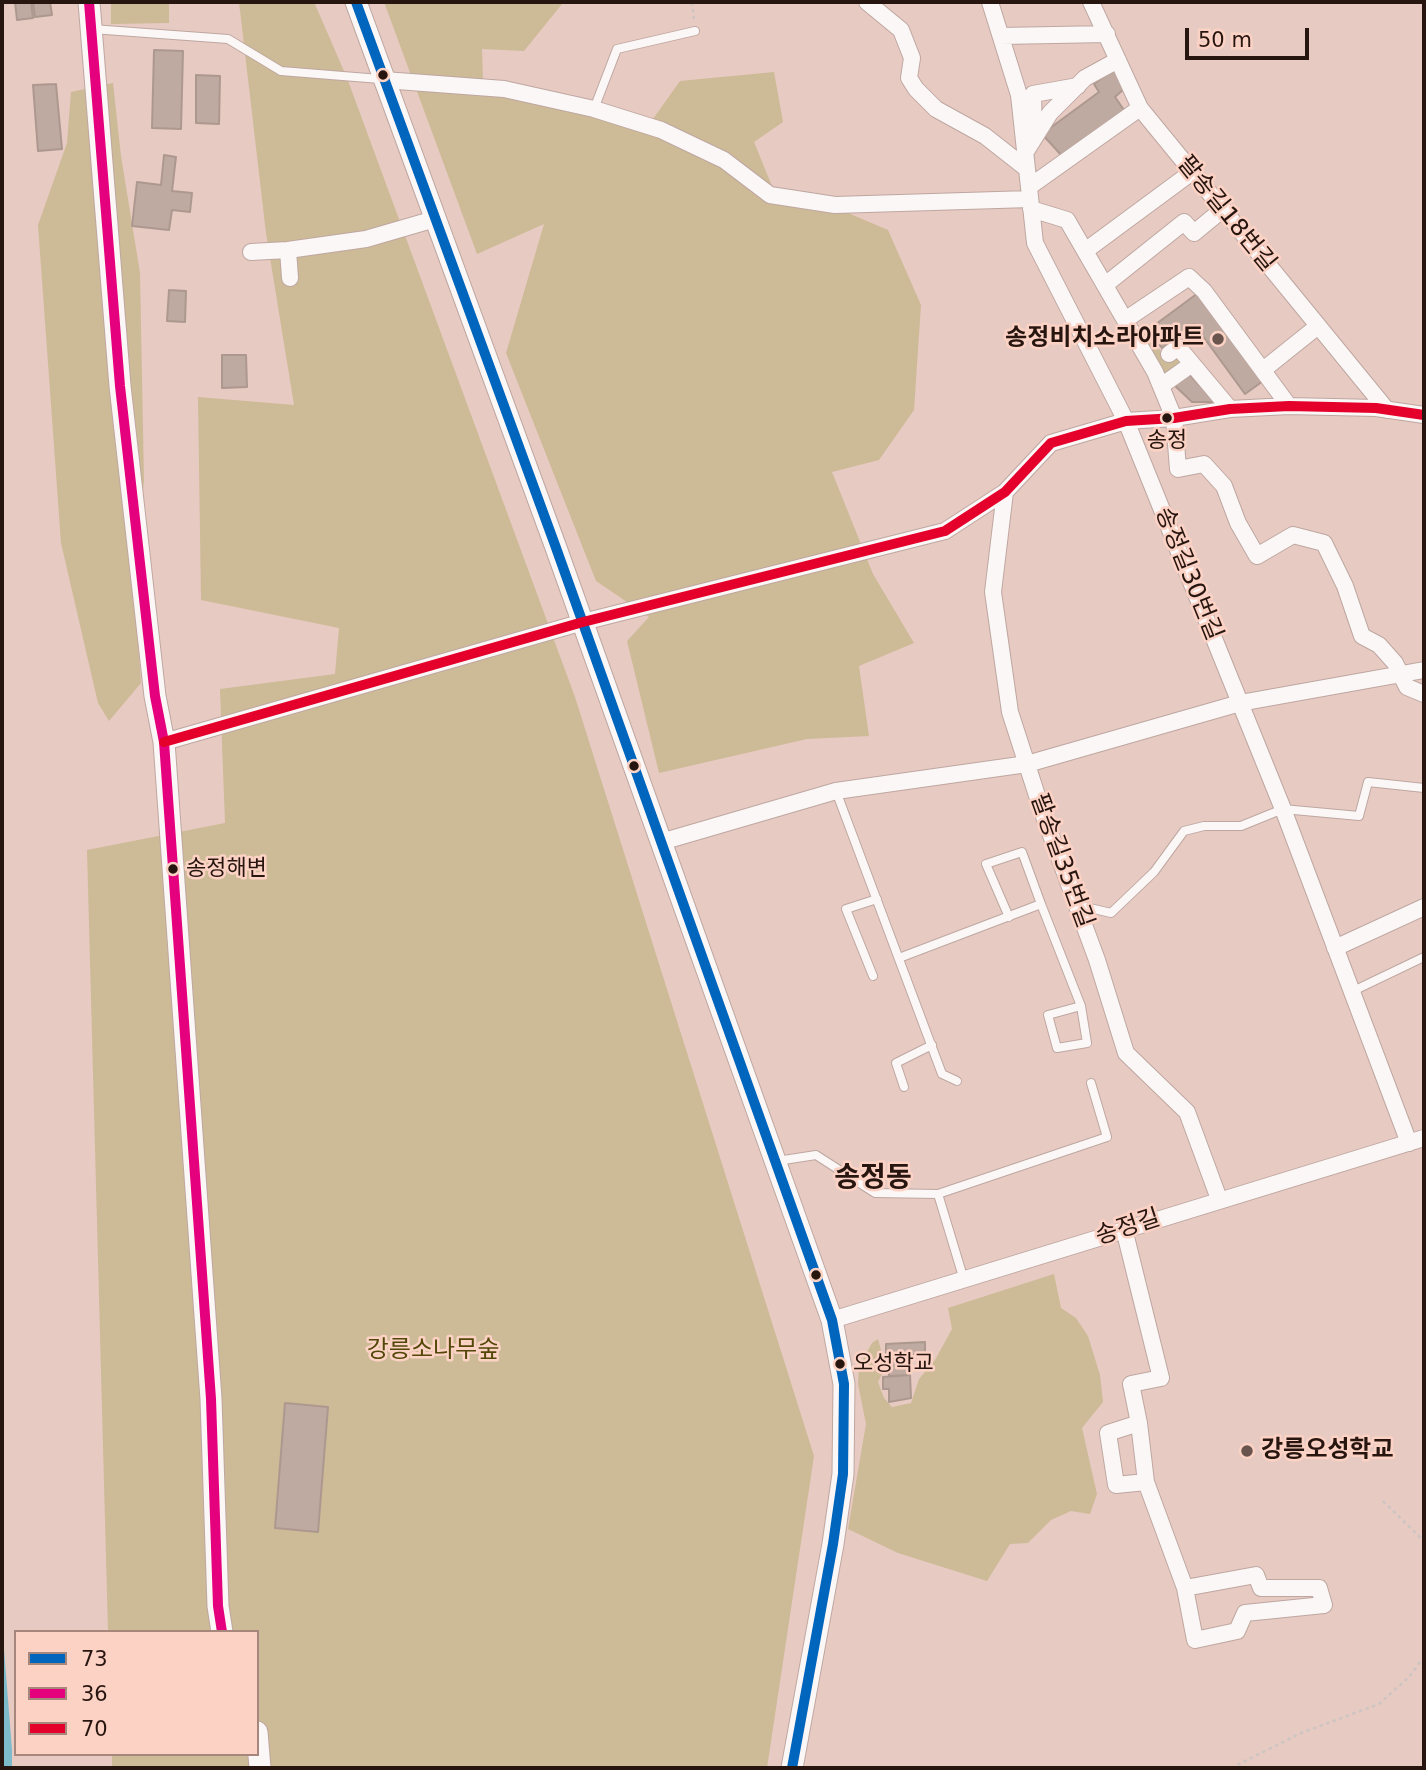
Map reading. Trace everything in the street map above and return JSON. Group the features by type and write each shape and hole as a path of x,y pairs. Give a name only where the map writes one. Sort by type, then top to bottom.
{"street":[{"path":"89,2 120,386 155,696 164,742 211,1399 218,1606 222,1630"},
{"path":"356,2 583,622 832,1320 844,1384 843,1475 792,1768"},
{"path":"867,2 901,30 912,58 909,78 916,89 936,109 1026,161 1034,138 1050,113 1078,86 1118,60"},
{"name":"송정길30번길","path":"990,2 1019,95 1035,243 1126,421 1283,809 1351,992 1417,1141"},
{"name":"팔송길18번길","path":"1091,2 1140,108 1387,410"},
{"path":"1001,36 1107,34"},
{"path":"384,79 505,89 594,109 661,130 723,160 770,195 835,205 1030,198 1068,220 1161,386 1174,418 1178,469 1204,464 1224,486 1238,523 1257,556 1293,535 1324,543 1345,586 1362,636 1379,645 1407,687 1424,694"},
{"path":"1034,138 1032,94 1078,86"},
{"path":"1030,198 1140,108"},
{"path":"1086,251 1192,172"},
{"path":"1105,285 1184,222 1195,233 1223,209"},
{"path":"251,252 288,250 366,239 435,219"},
{"path":"288,250 290,278"},
{"path":"1125,320 1189,277 1203,291 1289,406"},
{"path":"1263,370 1318,326"},
{"path":"1169,355 1178,347 1230,409"},
{"path":"1161,386 1192,364"},
{"path":"164,742 583,622 945,531 1005,492 1051,443 1126,421 1174,418 1230,409 1289,406 1387,410 1424,415"},
{"name":"팔송길35번길","path":"1005,492 993,592 1010,712 1126,1053 1186,1112 1219,1199"},
{"path":"660,842 836,791 1027,764 1240,703 1424,670"},
{"path":"1335,948 1424,907"},
{"name":"송정길","path":"832,1320 1219,1199 1417,1141"},
{"path":"1124,1229 1161,1378 1131,1384 1146,1482 1185,1588 1195,1640 1237,1631 1245,1613 1324,1605 1319,1588 1261,1588 1256,1574 1185,1588"},
{"path":"1139,1423 1108,1433 1116,1485 1146,1482"}],"lane":[{"path":"92,29 228,39 281,71 384,79"},
{"path":"594,109 617,49 695,31"},
{"path":"1077,905 1111,913 1154,872 1184,831 1204,825 1241,826 1283,809 1359,816 1368,782 1424,788"},
{"path":"836,791 942,1074 957,1081"},
{"path":"1009,917 986,864 1022,852 1081,1006 1087,1043 1057,1048 1048,1015 1081,1006"},
{"path":"873,976 846,909 877,899"},
{"path":"899,958 1041,904"},
{"path":"1351,992 1424,957"},
{"path":"904,1087 896,1063 932,1045"},
{"path":"777,1161 816,1155 876,1193 938,1194 1107,1137 1091,1083"},
{"path":"938,1194 964,1280"}],"path":[{"path":"692,2 695,31"},
{"path":"1383,1501 1424,1541"},
{"path":"1231,1768 1301,1733 1379,1704 1409,1677 1424,1657"}],"green space":[{"path":"111,2 169,2 169,23 111,24"},
{"name":"강릉소나무숲","path":"239,2 314,2 347,78 575,697 814,1456 767,1768 112,1768 112,1756 259,1756 259,1630 108,1630 87,850 225,823 220,689 335,674 339,628 201,600 198,397 294,405 266,233"},
{"path":"384,2 561,2 524,51 482,49 483,80 648,126 680,81 774,72 783,122 754,142 774,191 822,202 888,230 921,305 914,410 879,460 832,472 873,574 914,643 859,666 869,736 807,739 659,773 627,641 649,617 596,581 506,353 544,224 477,254"},
{"path":"113,83 121,156 140,273 144,481 133,576 141,683 109,721 98,703 61,543 38,225 67,143 71,92"},
{"path":"1147,332 1166,359 1177,352 1185,363 1166,377 1138,338"},
{"path":"1054,1274 1061,1308 1076,1318 1088,1336 1100,1375 1103,1402 1082,1428 1097,1494 1090,1514 1071,1511 1051,1520 1028,1543 1010,1544 987,1581 898,1553 848,1529 866,1424 858,1384 859,1366 872,1343 878,1339 887,1372 882,1374 878,1382 884,1398 892,1407 911,1403 919,1379 935,1360 952,1329 948,1308"}],"water":[{"path":"2,1624 12,1750 12,1768 2,1768"}],"building":[{"path":"15,2 31,2 33,18 17,20"},
{"path":"33,2 50,2 52,15 35,17"},
{"path":"154,50 183,51 181,129 152,128"},
{"path":"1117,67 1125,88 1115,97 1124,110 1062,156 1042,134 1099,92 1094,84"},
{"path":"196,75 220,76 219,124 196,123"},
{"path":"56,84 62,149 38,151 33,85"},
{"path":"164,155 176,157 172,191 192,193 190,212 172,210 169,230 132,226 137,182 161,185"},
{"path":"169,290 186,291 185,322 167,321"},
{"name":"송정비치소라아파트","path":"1198,293 1263,381 1245,394 1194,324 1162,348 1148,330"},
{"path":"222,355 246,355 247,387 222,388"},
{"path":"1188,373 1215,402 1192,402 1172,383"},
{"path":"925,1342 925,1355 886,1357 886,1344"},
{"path":"909,1356 910,1375 889,1376 888,1357"},
{"path":"910,1375 911,1398 889,1402 889,1389 883,1389 883,1377"},
{"path":"285,1403 328,1407 318,1532 275,1528"}],"transit line":[{"name":"36","path":"89,2 120,386 155,696 164,742 211,1399 218,1606 222,1630"},
{"name":"73","path":"356,2 555,545 832,1320 844,1384 843,1474 833,1544 792,1768"},
{"name":"70","path":"164,742 583,622 945,531 1005,492 1051,443 1126,421 1174,418 1230,409 1289,406 1376,408 1424,415"}],"place":[{"name":"송정비치소라아파트","path":"1218,339"},
{"name":"송정","path":"1167,418"},
{"name":"송정해변","path":"173,869"},
{"name":"오성학교","path":"840,1364"},
{"name":"강릉오성학교","path":"1247,1451"}],"district":[{"name":"송정동","path":"873,1179"}]}
